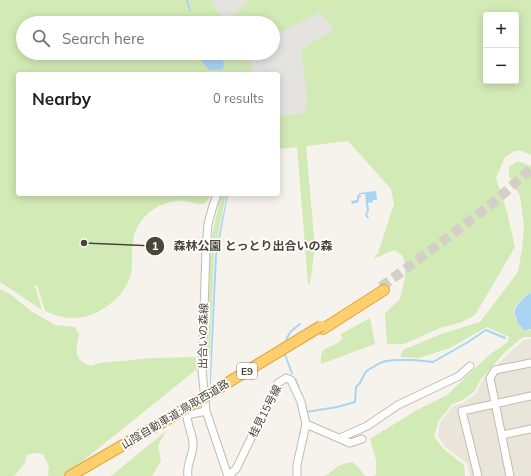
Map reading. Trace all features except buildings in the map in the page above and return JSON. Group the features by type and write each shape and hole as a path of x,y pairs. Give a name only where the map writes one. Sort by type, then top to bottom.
{"highway":[{"name":"山陰自動車道;鳥取西道路","path":"78,476 322,328 382,288"},
{"name":"山陰自動車道;鳥取西道路","path":"70,476 174,417"}],"street":[{"name":"出合いの森線","path":"216,196 208,224 202,370 206,411 229,476"},
{"path":"510,476 490,378 495,370 531,363"},
{"path":"340,438 367,426 398,405 459,376 470,366"},
{"name":"桂見15号線","path":"229,476 236,469 278,383 286,378 291,380 301,402 306,424 297,465 297,476"},
{"path":"478,476 462,411 531,396"},
{"path":"188,476 187,472 193,447 187,415 206,411"},
{"path":"306,424 350,443 362,439"},
{"path":"502,435 531,429"}],"shaded area":[{"path":"211,0 248,0 234,16 221,16 216,10"},
{"path":"320,12 333,29 331,33 314,41 301,52 307,100 305,114 280,116 280,72 252,72 248,60 280,60 280,31"},
{"path":"531,339 531,476 470,476 467,463 446,448 438,436 440,423 453,406 463,403 476,394 482,380 506,356 524,340"}],"green space":[{"path":"0,0 531,0 531,155 522,151 515,151 505,157 496,178 507,212 515,247 475,315 462,322 440,328 404,344 387,344 385,313 400,299 405,277 405,265 403,256 394,250 373,259 378,253 394,204 391,189 348,141 306,146 315,248 310,283 308,285 297,147 280,149 280,72 16,72 16,196 210,196 207,201 203,204 186,201 166,203 150,212 140,222 135,231 132,246 131,275 121,293 113,302 95,313 79,318 70,318 54,315 45,311 37,285 35,286 42,310 0,282"},
{"path":"518,161 531,166 531,293 520,300 513,312 522,330 531,330 531,337 523,337 505,352 481,379 474,392 461,401 452,404 438,422 434,437 445,450 464,465 465,476 374,476 376,474 376,460 370,439 417,410 447,395 489,355 508,342 509,337 487,327 450,348 419,358 400,357 403,350 441,334 480,322 518,272 524,225 520,196 509,176 509,167"},
{"path":"221,196 226,196 214,255 210,356 208,356 210,254 214,224"},
{"path":"0,289 10,294 31,311 55,325 75,327 79,334 77,354 81,361 85,364 91,366 99,363 153,358 195,357 197,369 64,476 48,476 49,467 43,454 35,453 27,455 25,463 14,476 0,476"},
{"path":"370,318 375,344 321,364 321,357 324,350 335,345 342,339 341,334"},
{"path":"166,431 158,446 161,461 152,476 111,476"},
{"path":"352,462 365,476 325,476 340,465"}],"water":[{"path":"201,60 222,60 224,63 223,69 209,70"},
{"path":"376,191 377,200 373,200 373,202 368,203 369,211 367,214 369,218 367,218 365,214 367,211 365,194 360,194 361,197 359,197 359,202 352,204 351,201 357,200 357,195 359,195 359,193"},
{"path":"228,196 217,255 211,396 210,380 215,255 226,199"},
{"path":"531,293 531,329 524,331 518,323 514,312 525,296"}],"waterway":[{"path":"187,0 190,11"},
{"path":"286,342 289,334 300,324"},
{"path":"306,412 337,407 355,402 356,387 360,383 365,373 380,363 396,360 433,362 486,330 505,338"},
{"path":"285,353 292,373"},
{"path":"295,379 299,388"}],"tunnel":[{"path":"381,287 494,202 531,169"}],"place":[{"name":"森林公園 とっとり出合いの森","path":"84,243"}]}
